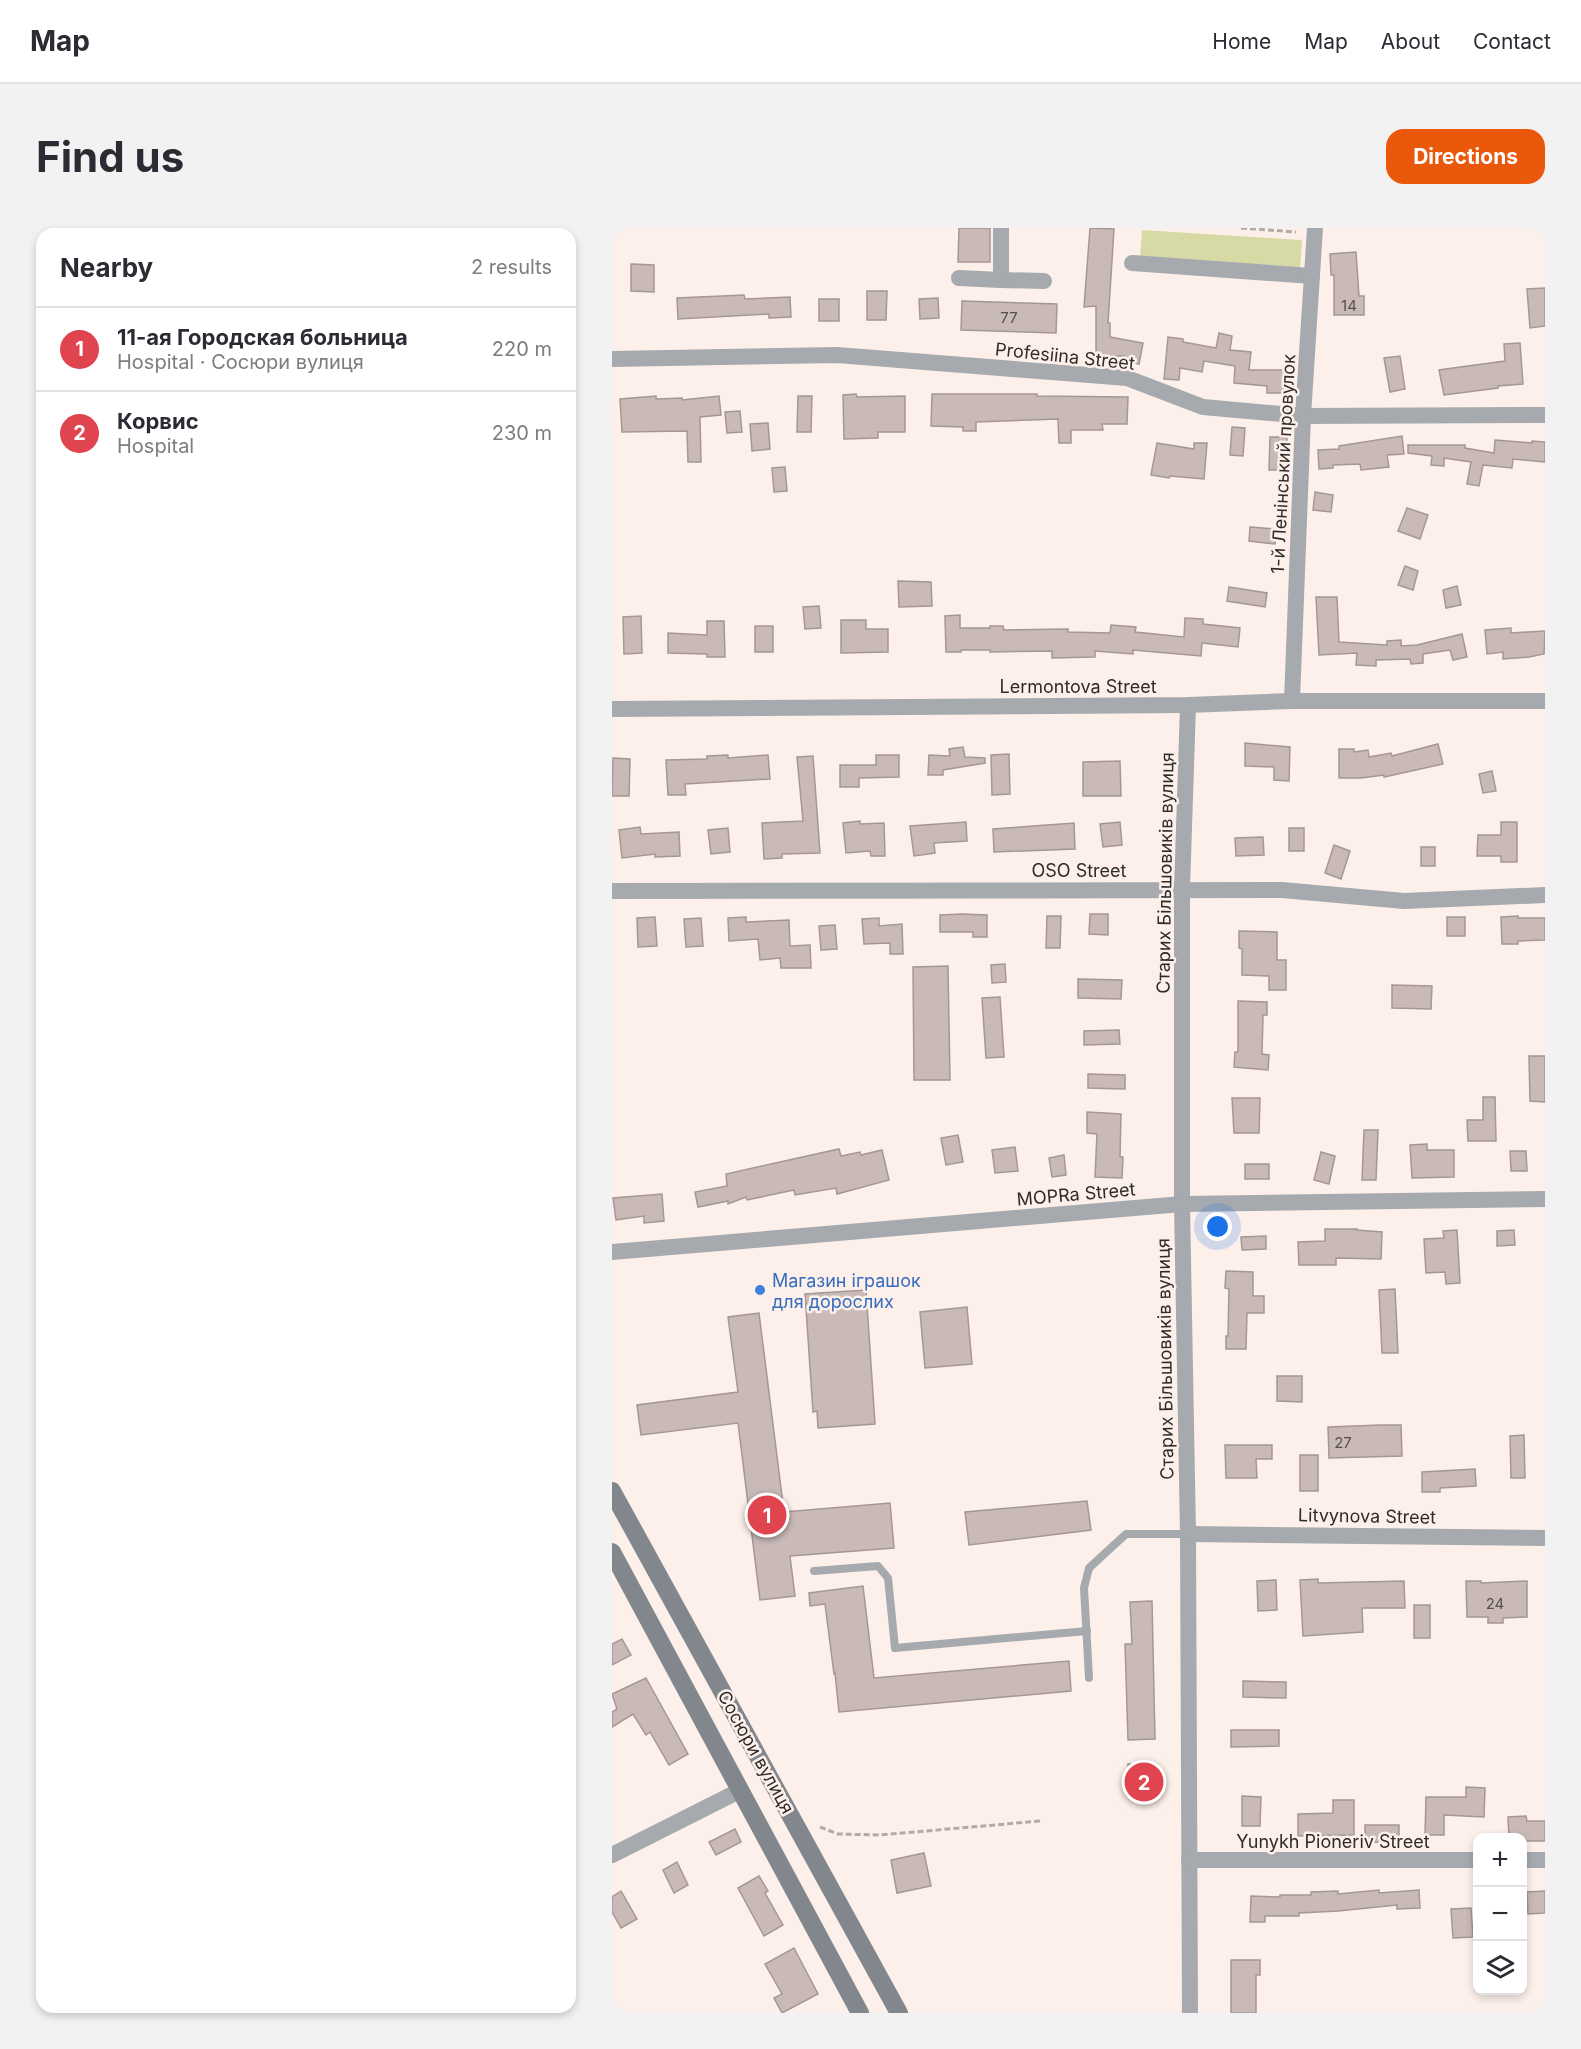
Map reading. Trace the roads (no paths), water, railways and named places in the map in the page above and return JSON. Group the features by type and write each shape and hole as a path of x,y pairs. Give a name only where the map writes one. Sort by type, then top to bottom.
{"street":[{"path":"1001,228 1001,280"},
{"name":"1-й Ленінський провулок","path":"1292,701 1303,416 1316,228"},
{"path":"1132,263 1312,276"},
{"path":"959,278 1044,281"},
{"name":"Profesiina Street","path":"612,359 837,355 872,357 1127,378 1203,407 1303,416 1545,415"},
{"name":"Lermontova Street","path":"612,709 1188,705 1292,701 1545,701"},
{"name":"Старих Більшовиків вулиця","path":"1188,705 1182,889 1182,1204 1188,1534 1190,2013"},
{"name":"OSO Street","path":"612,891 1282,890 1404,901 1545,896"},
{"name":"MOPRa Street","path":"612,1252 1182,1204 1545,1199"},
{"name":"Сосюри вулиця","path":"612,1491 899,2013"},
{"name":"Litvynova Street","path":"1188,1534 1545,1538"},
{"name":"Сосюри вулиця","path":"612,1552 860,2013"},
{"path":"612,1855 741,1790"},
{"name":"Yunykh Pioneriv Street","path":"1189,1860 1473,1860"},
{"path":"1527,1860 1545,1860"}],"lane":[{"path":"1089,1678 1084,1588 1089,1568 1126,1534 1188,1534"},
{"path":"814,1571 878,1566 888,1578 895,1648 1087,1631"}],"place":[{"name":"Магазин іграшок для дорослих","path":"760,1290"},
{"name":"11-ая Городская больница","path":"767,1515"},
{"name":"Корвис","path":"1144,1782"}]}
